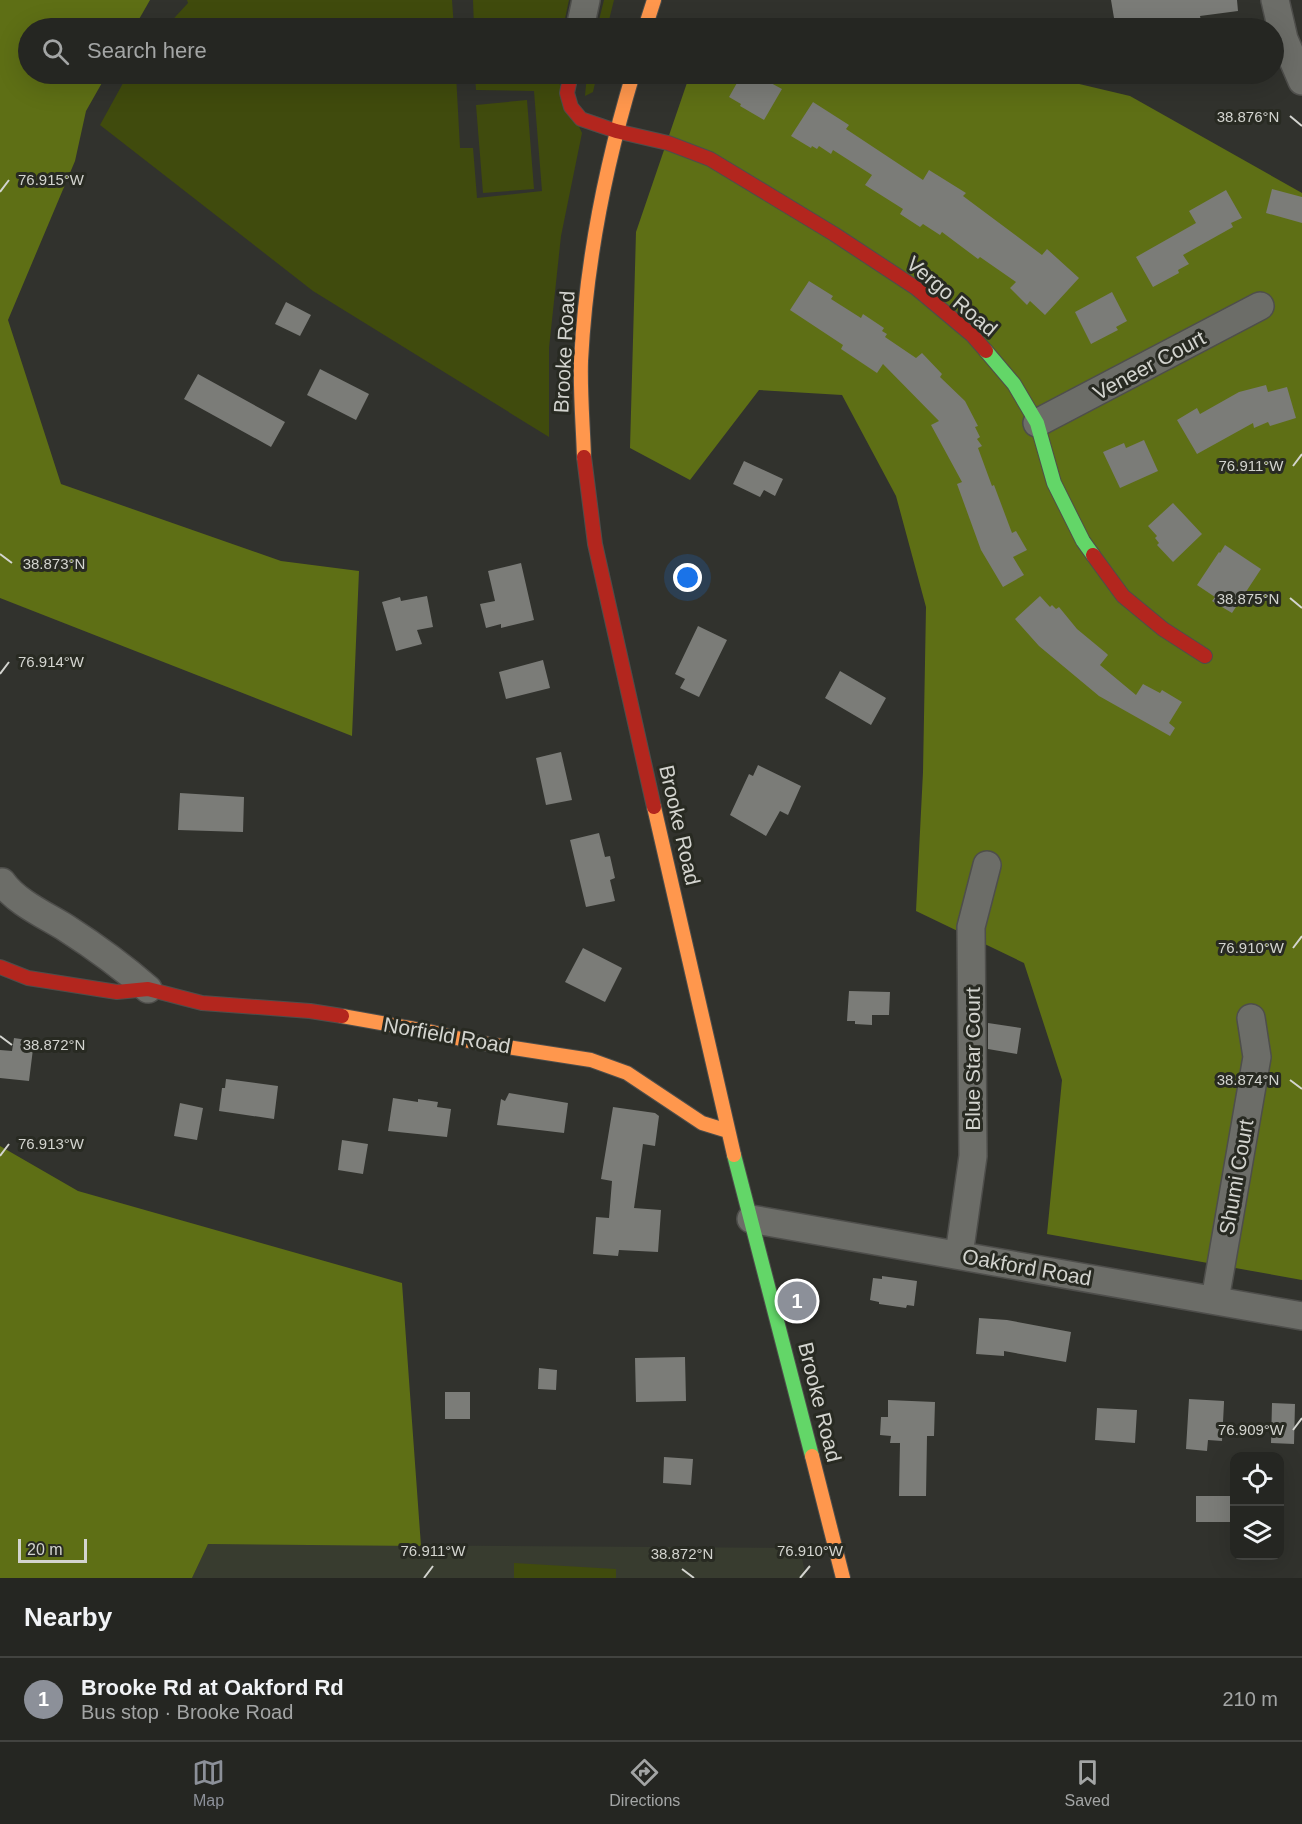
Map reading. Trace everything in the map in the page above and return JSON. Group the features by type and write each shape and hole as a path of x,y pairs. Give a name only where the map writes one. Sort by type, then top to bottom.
{"street":[{"path":"582,18 586,0"},
{"path":"648,18 654,0"},
{"path":"1275,0 1279,18"},
{"path":"1284,39 1302,81"},
{"name":"Vergo Road","path":"569,84 567,93 571,107 581,119 616,131 668,143 710,159 834,234 916,288 972,335 1014,384 1037,423 1054,483 1090,550 1123,596 1163,629 1205,656"},
{"name":"Brooke Road","path":"630,84 616,131 600,206 584,327 581,362 584,470 595,544 728,1131 843,1578"},
{"name":"Veneer Court","path":"1037,423 1260,306"},
{"name":"Blue Star Court","path":"959,1255 973,1156 971,927 987,865"},
{"name":"Norfield Road","path":"0,884 2,882 6,888 126,970 148,989"},
{"name":"Norfield Road","path":"0,967 28,978 117,992 148,989 202,1003 310,1011 432,1032 469,1041 591,1060 627,1073 702,1123 728,1131"},
{"name":"Shumi Court","path":"1215,1300 1257,1056 1251,1018"},
{"name":"Oakford Road","path":"751,1219 1302,1316"}],"shaded area":[{"path":"208,1544 800,1548 806,1578 192,1578"}],"green space":[{"path":"0,0 150,0 140,18 18,18 18,84 101,84 86,111 75,161 8,320 61,484 281,561 359,571 352,736 0,598"},
{"path":"187,0 452,0 453,18 174,18 188,3"},
{"path":"473,0 569,0 565,18 474,18"},
{"path":"604,0 614,0 610,18 600,18"},
{"path":"123,84 457,84 460,148 473,148 477,198 542,191 534,91 476,90 476,84 560,84 582,133 561,236 549,348 549,437 313,291 100,125"},
{"path":"586,84 595,84 593,92 585,96"},
{"path":"687,84 1079,84 1130,96 1302,193 1302,1280 1047,1234 1062,1080 1024,963 916,911 923,772 926,607 896,496 842,395 759,390 690,480 630,448 636,232"},
{"path":"527,100 534,189 483,193 476,105"},
{"path":"0,1146 78,1191 402,1283 421,1546 208,1544 192,1578 0,1578"},
{"path":"514,1563 616,1569 616,1578 514,1578"}],"building":[{"path":"1111,0 1237,0 1238,11 1200,16 1200,18 1114,18"},
{"path":"736,84 773,84 782,89 764,120 729,97"},
{"path":"813,102 849,125 846,129 923,180 929,170 966,193 963,196 1042,255 1047,249 1079,278 1045,315 1030,301 1027,305 1010,288 1016,282 980,257 978,259 942,232 940,235 923,224 920,227 900,214 903,209 865,185 872,175 833,150 831,154 819,146 817,149 812,146 811,148 791,136"},
{"path":"1272,189 1302,197 1302,223 1266,213"},
{"path":"1226,190 1242,218 1231,223 1233,227 1183,255 1189,264 1178,270 1179,273 1153,287 1136,257 1196,223 1189,211"},
{"path":"809,281 833,296 831,299 861,318 863,314 884,328 882,331 887,334 885,337 916,358 922,353 942,374 940,377 965,401 978,426 975,427 980,437 977,439 982,446 978,448 992,486 994,485 1012,533 1016,531 1027,550 1013,557 1024,575 1003,587 981,550 957,484 962,482 931,425 939,421 883,364 877,373 841,349 843,345 790,310"},
{"path":"1112,292 1127,321 1116,327 1118,330 1091,344 1075,312"},
{"path":"286,302 311,315 300,336 275,324"},
{"path":"320,369 369,394 356,420 307,395"},
{"path":"198,374 285,422 271,447 184,399"},
{"path":"1266,385 1268,392 1287,387 1296,418 1270,426 1268,422 1254,428 1253,423 1197,454 1177,420 1197,408 1200,414 1239,392"},
{"path":"1144,440 1158,471 1120,488 1103,452 1124,443 1126,448"},
{"path":"744,461 783,479 775,496 764,490 760,497 733,484"},
{"path":"1173,503 1202,534 1173,562 1157,545 1159,543 1155,538 1157,536 1148,526"},
{"path":"1225,545 1261,569 1232,613 1212,601 1215,597 1197,585"},
{"path":"521,563 534,620 501,628 501,624 486,628 480,604 495,601 488,571"},
{"path":"427,596 433,627 417,630 422,644 396,651 382,602 400,597 401,601"},
{"path":"1040,596 1050,607 1052,605 1056,609 1059,607 1077,629 1108,655 1100,665 1136,695 1143,684 1160,693 1162,690 1182,702 1169,723 1175,728 1170,736 1099,696 1039,646 1015,619"},
{"path":"698,626 727,640 699,697 680,688 685,679 675,674"},
{"path":"543,660 550,688 506,699 499,672"},
{"path":"840,671 886,698 871,725 825,698"},
{"path":"561,752 572,800 546,805 536,758"},
{"path":"758,765 801,786 788,815 780,811 766,836 730,815 749,774 753,776"},
{"path":"180,793 244,797 243,832 178,830"},
{"path":"599,833 605,857 610,856 615,878 610,880 615,901 586,907 570,840"},
{"path":"583,948 622,968 605,1002 565,982"},
{"path":"849,991 890,992 889,1015 872,1015 872,1025 847,1021"},
{"path":"988,1023 1021,1028 1017,1054 988,1049"},
{"path":"14,1038 34,1041 29,1081 0,1078 0,1050 12,1051"},
{"path":"226,1079 278,1086 274,1119 219,1111 222,1088 225,1088"},
{"path":"509,1093 568,1103 564,1133 497,1125 501,1099 505,1101"},
{"path":"393,1098 438,1102 437,1107 451,1109 447,1137 388,1131"},
{"path":"180,1103 203,1108 197,1140 174,1136"},
{"path":"613,1107 655,1113 659,1116 655,1146 643,1144 634,1208 661,1210 658,1252 619,1250 618,1256 593,1254 596,1217 609,1218 612,1181 601,1179"},
{"path":"342,1140 368,1144 363,1174 338,1170"},
{"path":"882,1276 917,1281 914,1306 907,1305 906,1308 879,1304 879,1302 870,1300 873,1278 882,1279"},
{"path":"979,1318 1007,1320 1071,1332 1066,1362 1004,1351 1004,1356 976,1354"},
{"path":"685,1357 686,1401 636,1402 635,1358"},
{"path":"539,1368 557,1370 556,1390 538,1389"},
{"path":"445,1392 470,1392 470,1419 445,1419"},
{"path":"1189,1399 1224,1401 1222,1441 1208,1440 1207,1451 1186,1449"},
{"path":"888,1400 935,1402 934,1436 927,1436 926,1496 899,1496 900,1443 890,1443 891,1436 880,1435 881,1417 888,1417"},
{"path":"1272,1403 1295,1404 1294,1444 1271,1443"},
{"path":"1097,1408 1137,1410 1135,1443 1095,1440"},
{"path":"664,1457 693,1459 691,1485 663,1483"},
{"path":"1196,1496 1230,1496 1230,1522 1196,1522"}],"traffic: fast":[{"path":"986,351 1014,384 1037,423 1054,483 1083,541 1093,555"},
{"path":"734,1155 812,1456"}],"traffic: slow":[{"path":"648,18 654,0"},
{"path":"584,457 581,361 587,288 598,216 630,84"},
{"path":"654,807 734,1155"},
{"path":"342,1016 469,1041 591,1060 627,1073 702,1123 728,1131"},
{"path":"812,1456 843,1578"}],"traffic: jam":[{"path":"569,84 567,93 571,107 581,119 616,131 668,143 710,159 834,234 916,288 972,335 986,351"},
{"path":"584,457 595,544 654,807"},
{"path":"1093,555 1123,596 1163,629 1205,656"},
{"path":"0,967 28,978 117,992 148,989 202,1003 310,1011 342,1016"}],"place":[{"name":"Brooke Rd at Oakford Rd","path":"797,1301"}]}
